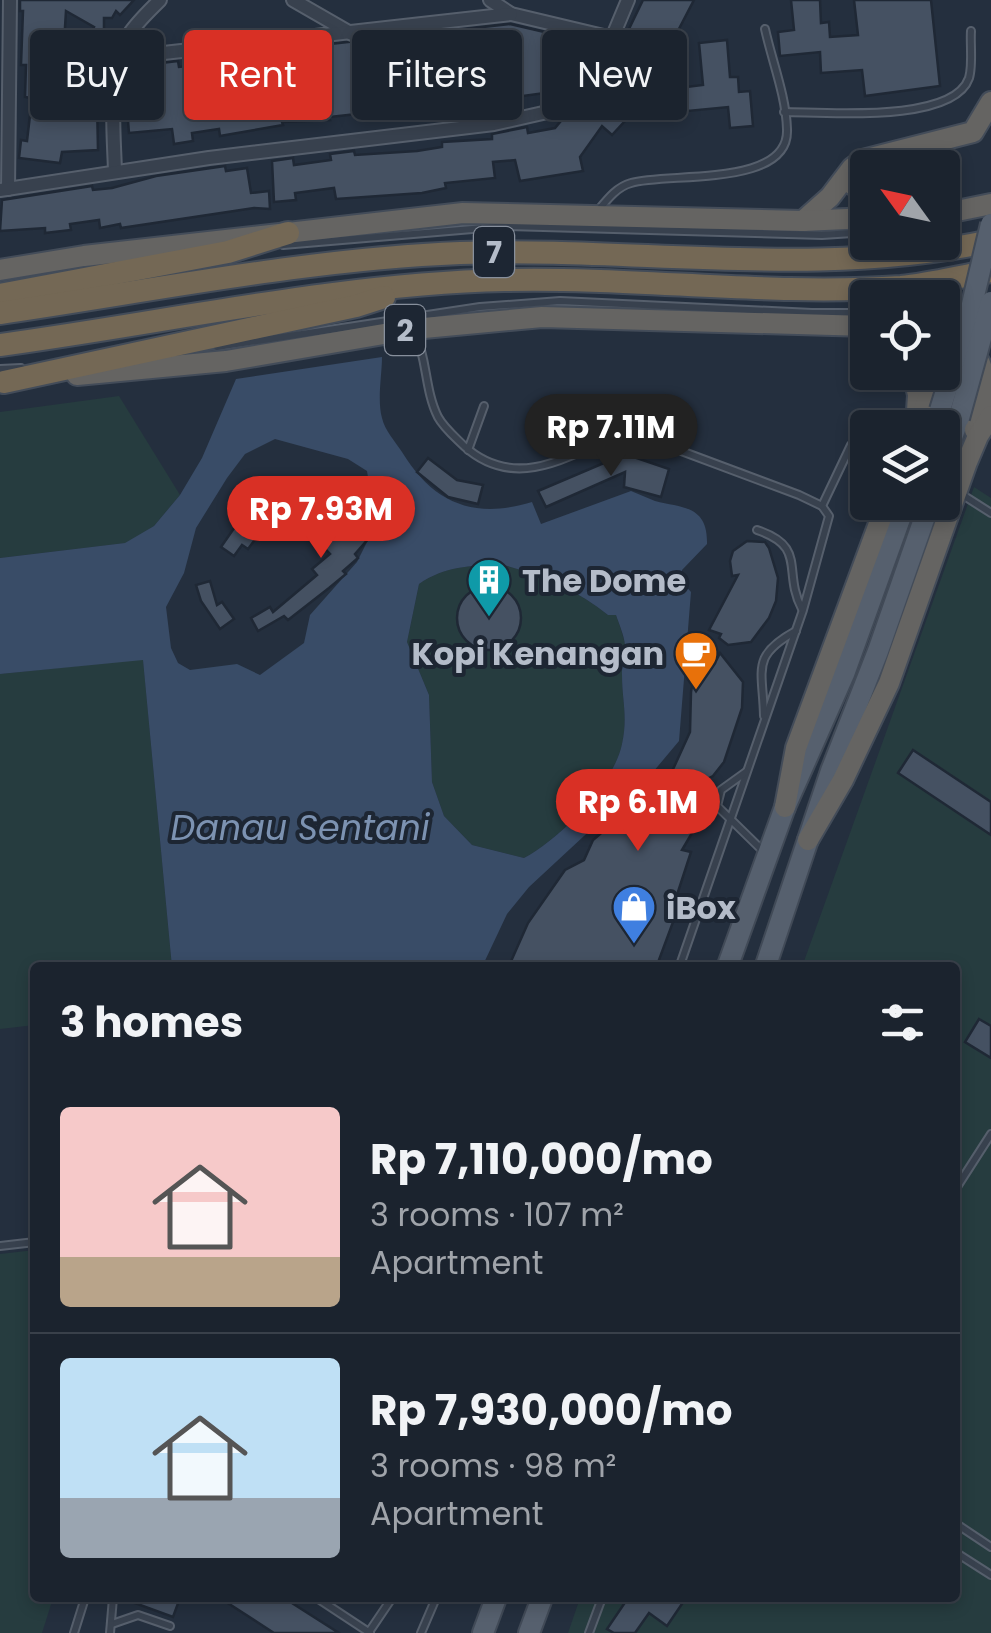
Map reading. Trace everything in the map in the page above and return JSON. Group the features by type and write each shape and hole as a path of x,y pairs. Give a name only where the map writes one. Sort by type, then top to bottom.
{"highway":[{"path":"902,150 973,132 991,102"},
{"path":"803,220 850,175"},
{"path":"960,211 991,204"},
{"path":"0,270 84,256 463,213 850,219"},
{"path":"0,295 228,252 288,233"},
{"name":"7","path":"0,313 374,258 536,252 772,260 878,259 991,241"},
{"name":"7","path":"0,345 316,294 416,286 588,280 834,288 904,286 991,271"},
{"path":"1,378 356,306 416,286"},
{"path":"960,320 991,316"},
{"name":"2","path":"1,378 226,361 413,329 542,317 850,329"},
{"path":"960,354 967,353 985,364 990,376 960,480"},
{"path":"967,462 991,416"},
{"path":"784,808 796,748 880,520"},
{"path":"808,840 843,780 888,683 946,520"}],"main road":[{"path":"946,410 991,224"},
{"path":"947,410 991,300"},
{"path":"729,962 784,808 844,674 900,520"},
{"path":"767,962 924,520"},
{"path":"483,1633 495,1602"},
{"path":"529,1633 541,1602"}],"street":[{"path":"10,0 4,190 518,120 542,111"},
{"path":"133,30 160,0"},
{"path":"294,0 352,34"},
{"path":"490,0 511,14 578,30"},
{"path":"615,30 628,0"},
{"path":"384,30 511,14"},
{"path":"164,53 352,34"},
{"path":"114,120 115,172"}],"lane":[{"path":"594,215 614,192 630,183 735,172 766,164 781,151 788,132 764,30"},
{"path":"784,112 891,111 932,106 956,94 968,78 971,31"},
{"path":"960,214 991,212"},
{"path":"38,278 132,261 508,226 822,236 850,234"},
{"path":"960,304 991,300"},
{"path":"62,368 480,306 560,301 850,313"},
{"path":"413,329 439,418 468,450 487,463 529,470 551,465 620,432 633,433 822,506 830,521 681,962"},
{"path":"468,450 484,406"},
{"path":"822,506 850,447"},
{"path":"960,494 991,513"},
{"path":"757,530 782,540 788,548 794,594 803,610"},
{"path":"764,722 764,654 772,644 796,631"},
{"path":"747,771 730,782 718,799 721,813 768,855"},
{"path":"960,1182 991,1134"},
{"path":"0,1246 30,1243"},
{"path":"960,1528 991,1547"},
{"path":"960,1555 991,1576"},
{"path":"74,1633 84,1602"},
{"path":"111,1629 114,1602"},
{"path":"323,1602 370,1632 389,1602"},
{"path":"421,1633 434,1602"},
{"path":"589,1633 601,1602"},
{"path":"111,1629 138,1614 170,1626"}],"green space":[{"path":"119,396 180,495 154,526 126,543 0,558 0,412"},
{"path":"974,487 991,498 991,1633 568,1633 579,1602 960,1602 960,962 804,962"},
{"path":"500,564 557,584 608,615 616,615 625,644 625,725 617,760 584,809 524,858 472,845 444,816 432,782 429,695 407,642 419,584 448,570"},
{"path":"143,659 172,962 30,962 30,1026 0,1029 0,674"},
{"path":"30,1251 30,1602 52,1602 42,1633 0,1633 0,1254"}],"water":[{"name":"Danau Sentani","path":"382,357 383,423 414,470 441,495 474,508 532,502 541,524 631,491 692,510 703,522 707,544 682,570 681,581 691,592 679,741 653,772 529,887 507,914 484,962 172,962 143,660 0,674 0,558 125,543 154,526 180,495 202,458 236,379","holes":["275,439 348,459 367,471 372,532 357,562 310,615 304,643 260,675 237,664 190,670 178,663 171,648 166,607 184,573 196,528 245,454","500,564 584,598 608,615 616,615 625,645 625,725 617,760 597,793 569,824 524,858 472,845 444,816 432,782 429,695 407,642 419,584 429,578 468,566"]}],"building":[{"path":"20,0 134,0 120,15 116,11 112,18 104,18 104,30 92,30 94,27 66,11 65,30 30,30 30,98 25,97 26,65 21,65"},
{"path":"643,0 694,0 678,30 628,30"},
{"path":"791,0 820,0 821,23 829,22 830,37 858,35 854,0 931,0 940,86 865,96 862,70 821,73 820,52 780,56 778,32 794,30"},
{"path":"510,24 542,31 542,93 522,96 522,30 456,30"},
{"path":"727,40 730,77 738,77 739,92 750,91 753,126 730,128 728,107 688,111 687,87 703,85 699,43"},
{"path":"352,42 352,114 332,117 332,44"},
{"path":"178,61 179,67 184,66 184,120 330,120 282,122 283,125 220,136 219,129 192,133 193,141 174,144 172,129 129,133 128,120 164,120 164,63"},
{"path":"30,115 30,120 97,120 98,150 62,152 60,163 19,158 21,140 27,141"},
{"path":"562,120 624,122 612,135 602,126 580,157 583,171 520,181 515,160 493,162 495,178 445,183 446,188 422,193 336,199 334,188 295,193 296,200 274,202 272,161 293,158 294,165 331,160 330,154 354,151 355,155 417,151 442,147 442,142 492,139 492,134 527,127 528,133 555,128"},
{"path":"225,166 226,171 247,168 251,193 269,191 270,209 254,208 121,228 120,224 100,228 99,220 70,224 71,230 45,233 45,228 0,231 2,200 92,186 93,190 112,188 156,176"},
{"path":"625,454 669,469 661,497 624,487 625,472 546,507 538,491"},
{"path":"428,458 457,480 483,485 478,504 448,497 417,472"},
{"path":"262,499 277,510 248,549 242,545 234,556 221,547 246,504 254,510"},
{"path":"314,502 323,512 330,505 350,526 354,522 369,538 355,554 358,558 343,571 346,574 288,620 284,616 258,631 251,618 270,607 273,612 317,575 312,569 330,554 305,528 311,522 302,512"},
{"path":"747,541 765,542 769,548 778,578 776,601 751,642 728,645 719,638 721,634 709,630 738,575 732,576 733,551"},
{"path":"210,581 217,605 222,602 234,619 220,629 201,601 196,585"},
{"name":"The Dome","path":"489,586 512,595 521,618 512,641 489,650 466,641 457,618 466,595"},
{"path":"720,653 743,682 742,708 724,762 705,780 695,803 692,833 682,850 691,852 676,898 679,906 658,962 511,962 528,923 565,870 584,860 593,840 649,792 664,789 690,732 696,662 717,659"},
{"path":"913,750 991,802 991,835 898,773"},
{"path":"979,1019 991,1026 991,1058 965,1042"},
{"path":"132,1602 179,1602 173,1617"},
{"path":"226,1602 290,1602 339,1633 274,1633"},
{"path":"625,1602 683,1602 667,1626 649,1613 635,1633 607,1629"}],"place":[{"name":"The Dome","path":"489,618"},
{"name":"Kopi Kenangan","path":"696,691"},
{"name":"iBox","path":"634,945"}]}
